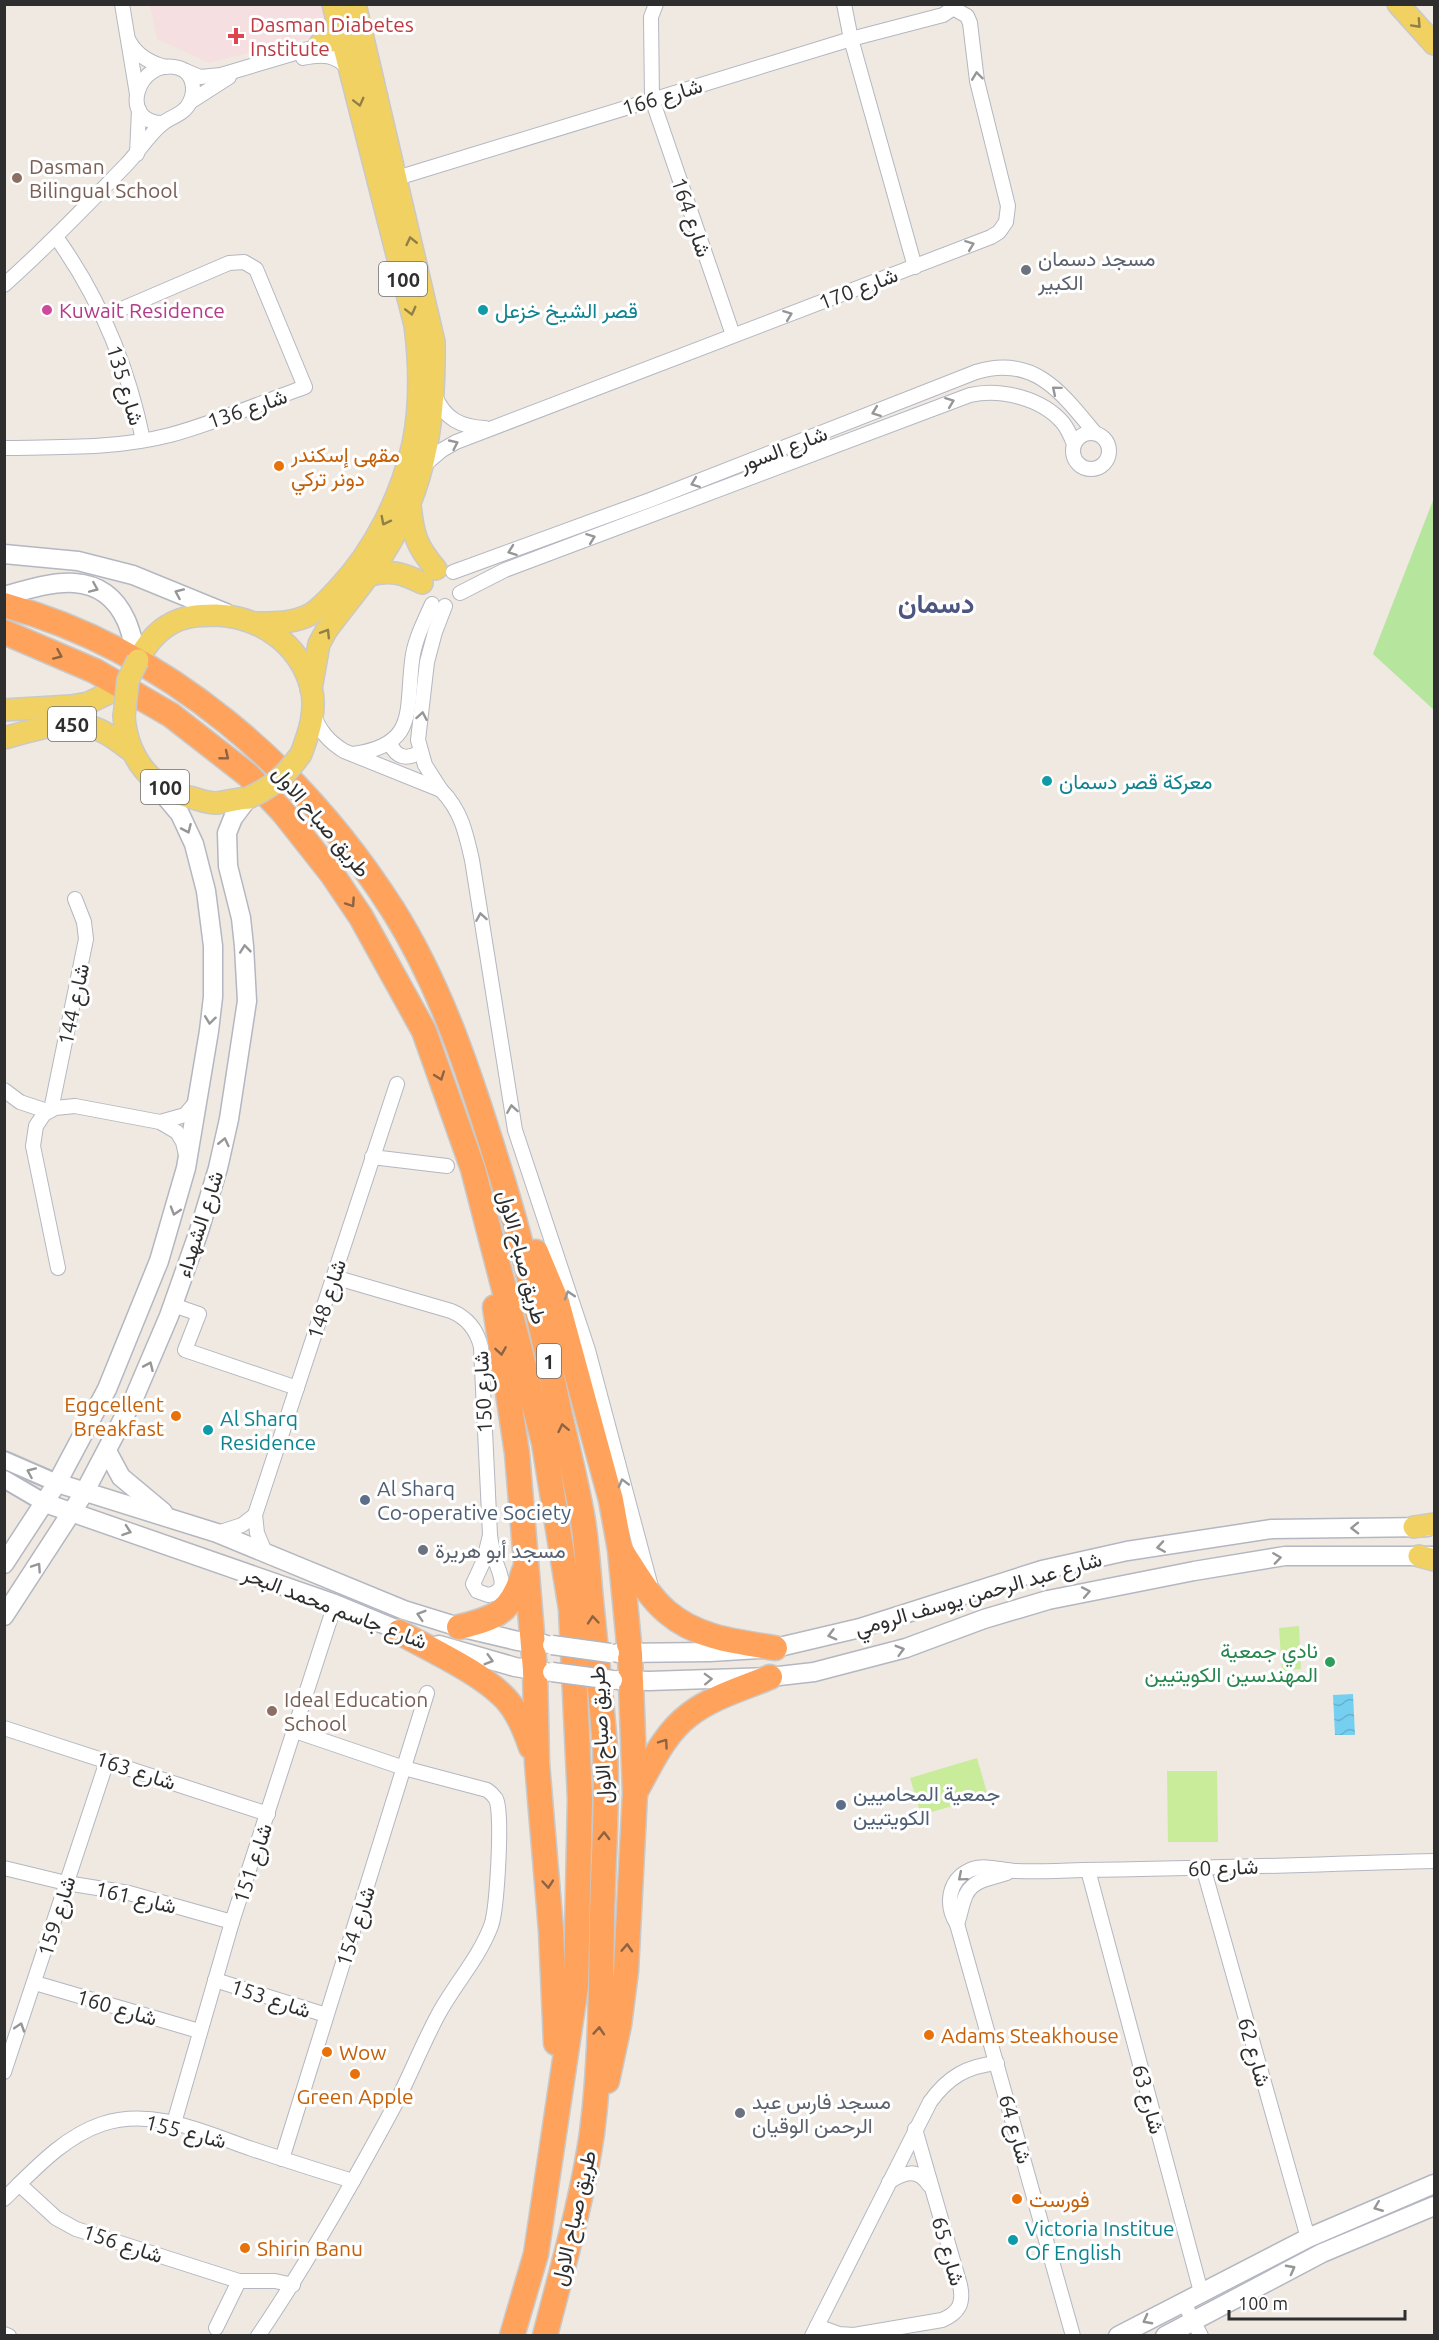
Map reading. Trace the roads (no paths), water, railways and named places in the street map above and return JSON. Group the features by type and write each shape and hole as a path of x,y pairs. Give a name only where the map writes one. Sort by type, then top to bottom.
{"highway":[{"name":"طريق صباح الاول","path":"4,606 90,636 120,651 184,691 267,756 294,783 342,839 394,911 437,992 463,1058 512,1208 539,1314 584,1525 605,1751 601,1996 592,2129 580,2198 545,2336"},
{"name":"طريق صباح الاول","path":"4,632 95,671 171,715 248,775 283,812 332,874 361,917 424,1032 473,1169 544,1443 571,1609 580,1799 576,1986 536,2254 512,2336"},
{"path":"473,1169 517,1453 526,1563 543,1644 537,1763 552,1930 558,2097"},
{"path":"512,1208 537,1255 557,1302 611,1500 619,1546 620,1653 635,1793 626,1971 609,2076 592,2129"},
{"path":"619,1546 629,1531 631,1515"},
{"path":"619,1546 655,1600 666,1612 688,1626 711,1636 775,1648"},
{"path":"459,1627 485,1621 499,1614 510,1604 517,1593 526,1563"},
{"path":"399,1632 475,1676 505,1698 524,1726 537,1763"},
{"path":"635,1793 660,1748 689,1714 770,1677"}],"main road":[{"path":"1398,4 1434,44"},
{"name":"100","path":"258,623 286,622 312,613 347,579 368,550 393,505 401,485 416,427 419,373 415,325 341,38 341,6"},
{"name":"100","path":"311,689 294,653 278,636 258,623 233,616 203,615 183,618 156,635 138,660 128,680 124,717 125,733 133,753 153,781 181,795 214,803 248,798 269,788 287,773 301,754 311,726 311,689 319,645 326,631 392,541 410,505 422,467 430,431 434,395 434,342 366,48 341,6"},
{"path":"320,44 341,38 357,40 366,48"},
{"path":"410,505 419,549 437,574"},
{"path":"4,554 78,561 134,575 233,616"},
{"path":"367,576 380,572 437,574"},
{"path":"4,596 37,586 71,582 99,589 111,597 127,621 138,660"},
{"name":"450","path":"4,710 88,703 128,680"},
{"name":"450","path":"4,738 60,725 75,724 89,726 108,734 133,753"},
{"name":"شارع الشهداء","path":"4,1564 57,1483 93,1418 122,1356 159,1261 186,1168 213,997 213,946 209,910 194,844 180,814 153,781"},
{"name":"شارع الشهداء","path":"4,1616 84,1493 147,1370 173,1305 218,1168 230,1119 247,1001 247,972 241,918 228,866 227,833 233,818 248,798"},
{"path":"107,1451 121,1477 174,1520"},
{"name":"شارع جاسم محمد البحر","path":"57,1483 217,1533 404,1610 459,1627 543,1644 620,1653"},
{"name":"شارع جاسم محمد البحر","path":"45,1503 334,1604 399,1632 446,1648 543,1671 622,1680"},
{"path":"1394,1556 1403,1554 1411,1543 1407,1532 1420,1526"},
{"name":"شارع عبد الرحمن يوسف الرومي","path":"620,1653 710,1652 775,1648 860,1628 1042,1570 1127,1551 1272,1529 1420,1526"},
{"name":"شارع عبد الرحمن يوسف الرومي","path":"622,1680 770,1677 814,1672 906,1648 984,1619 1048,1600 1194,1571 1285,1556 1429,1557"},
{"path":"1118,2336 1308,2238 1434,2185"},
{"path":"1165,2336 1197,2328 1322,2253 1434,2206"}],"street":[{"path":"122,4 139,110 137,154"},
{"name":"شارع 164","path":"656,4 651,17 651,99 733,335"},
{"path":"844,4 851,39 915,267"},
{"path":"126,34 133,48 152,63 186,71 200,77 216,76 320,44 331,29 341,6"},
{"name":"شارع 170","path":"422,467 449,445 490,428 915,267 992,237 1002,229 1008,217 1007,201 977,81 970,23 967,16 951,6 946,13 928,20"},
{"name":"شارع 166","path":"397,178 851,39 928,20"},
{"path":"4,285 57,237 137,154 163,123 180,114 190,102 231,76 316,55 337,58 351,71"},
{"path":"137,94 148,74 168,67"},
{"path":"186,71 193,83 190,102"},
{"path":"139,110 147,120 163,123"},
{"name":"شارع 135","path":"57,237 104,317 129,381 143,440"},
{"name":"شارع 136","path":"4,448 87,447 143,440 171,434 305,387 278,326 259,275 256,269 248,263 230,263 104,317"},
{"name":"شارع السور","path":"437,574 643,503 976,372 997,366 1015,367 1032,372 1072,404 1095,433"},
{"name":"شارع السور","path":"439,605 455,600 460,593 505,570 970,395 996,392 1029,400 1057,417 1066,427 1074,444"},
{"name":"شارع 170","path":"434,395 440,409 452,420 466,426 490,428"},
{"path":"1095,433 1105,439 1110,449 1107,460 1102,466 1091,469 1080,466 1073,455 1074,444 1083,435 1095,433"},
{"path":"439,605 424,596 437,574 460,581 460,593"},
{"path":"352,754 366,752 390,743 402,729 406,720 415,648 439,605"},
{"path":"439,605 427,662 418,740 420,752 425,765 441,789 451,799 463,822 472,860 515,1130 588,1350 655,1600"},
{"path":"312,710 323,734 330,742 352,754 441,789"},
{"path":"390,743 394,751 401,756 411,757 420,752"},
{"name":"شارع 144","path":"58,1268 33,1146 36,1126 49,1110 86,939 84,922 75,899"},
{"name":"شارع 148","path":"255,1515 397,1084"},
{"path":"4,1090 20,1102 49,1110 70,1106 85,1107 160,1122 173,1129 181,1137 186,1152 186,1168"},
{"path":"160,1122 184,1115 196,1102"},
{"path":"372,1157 447,1166"},
{"name":"شارع 150","path":"334,1277 451,1311 464,1318 473,1328 481,1347 490,1535"},
{"path":"173,1305 199,1314 186,1350 297,1388"},
{"path":"4,1460 57,1483"},
{"path":"4,1479 45,1503"},
{"path":"217,1533 242,1525 255,1515"},
{"path":"255,1515 257,1533 265,1552"},
{"name":"شارع 151","path":"174,2123 232,1922 334,1604"},
{"name":"شارع 154","path":"282,2159 427,1693"},
{"name":"شارع 163","path":"4,1728 268,1814"},
{"path":"258,2336 293,2285 353,2181 396,2102 438,2015 486,1938 495,1908 499,1812 496,1799 487,1790 476,1785 404,1767 295,1731"},
{"name":"شارع 159","path":"4,2072 107,1761"},
{"name":"شارع 60","path":"1012,1871 1434,1861"},
{"name":"شارع 62","path":"1203,1867 1308,2238"},
{"name":"شارع 161","path":"4,1868 66,1883 129,1893 232,1922"},
{"name":"شارع 64","path":"1012,1871 981,1868 968,1871 957,1879 949,1900 951,1914 957,1924 998,2063 1073,2336"},
{"name":"شارع 63","path":"1088,1870 1201,2292"},
{"name":"شارع 153","path":"215,1980 326,2015"},
{"name":"شارع 160","path":"35,1983 199,2031"},
{"name":"شارع 65","path":"915,2129 960,2285 962,2299 957,2310 942,2320 860,2335 814,2331 915,2129 930,2102 948,2081 967,2070 998,2063"},
{"name":"شارع 155","path":"4,2199 60,2147 75,2137 100,2125 133,2118 174,2123 353,2181"},
{"name":"شارع 65","path":"889,2182 905,2173 915,2173 923,2177 931,2190"},
{"name":"شارع 156","path":"19,2184 56,2218 76,2229 239,2281 293,2285"},
{"path":"216,2328 239,2281"},
{"path":"1183,2301 1197,2328"}],"water":[{"path":"1353,1694 1355,1735 1335,1735 1333,1695"}],"place":[{"name":"Dasman Diabetes Institute","path":"236,36"},
{"name":"Dasman Bilingual School","path":"17,178"},
{"name":"مسجد دسمان الكبير","path":"1026,270"},
{"name":"Kuwait Residence","path":"47,310"},
{"name":"قصر الشيخ خزعل","path":"483,310"},
{"name":"مقهى إسكندر دونر تركي","path":"279,466"},
{"name":"معركة قصر دسمان","path":"1047,781"},
{"name":"Eggcellent Breakfast","path":"176,1416"},
{"name":"Al Sharq Residence","path":"208,1430"},
{"name":"Al Sharq Co-operative Society","path":"365,1500"},
{"name":"مسجد أبو هريرة","path":"423,1550"},
{"name":"نادي جمعية المهندسين الكويتيين","path":"1330,1662"},
{"name":"Ideal Education School","path":"272,1711"},
{"name":"جمعية المحاميين الكويتيين","path":"841,1805"},
{"name":"Adams Steakhouse","path":"929,2035"},
{"name":"Wow","path":"327,2052"},
{"name":"Green Apple","path":"355,2074"},
{"name":"مسجد فارس عبد الرحمن الوقيان","path":"740,2113"},
{"name":"فورست","path":"1017,2199"},
{"name":"Victoria Institue Of English","path":"1013,2240"},
{"name":"Shirin Banu","path":"245,2248"}],"district":[{"name":"دسمان","path":"936,603"}]}
